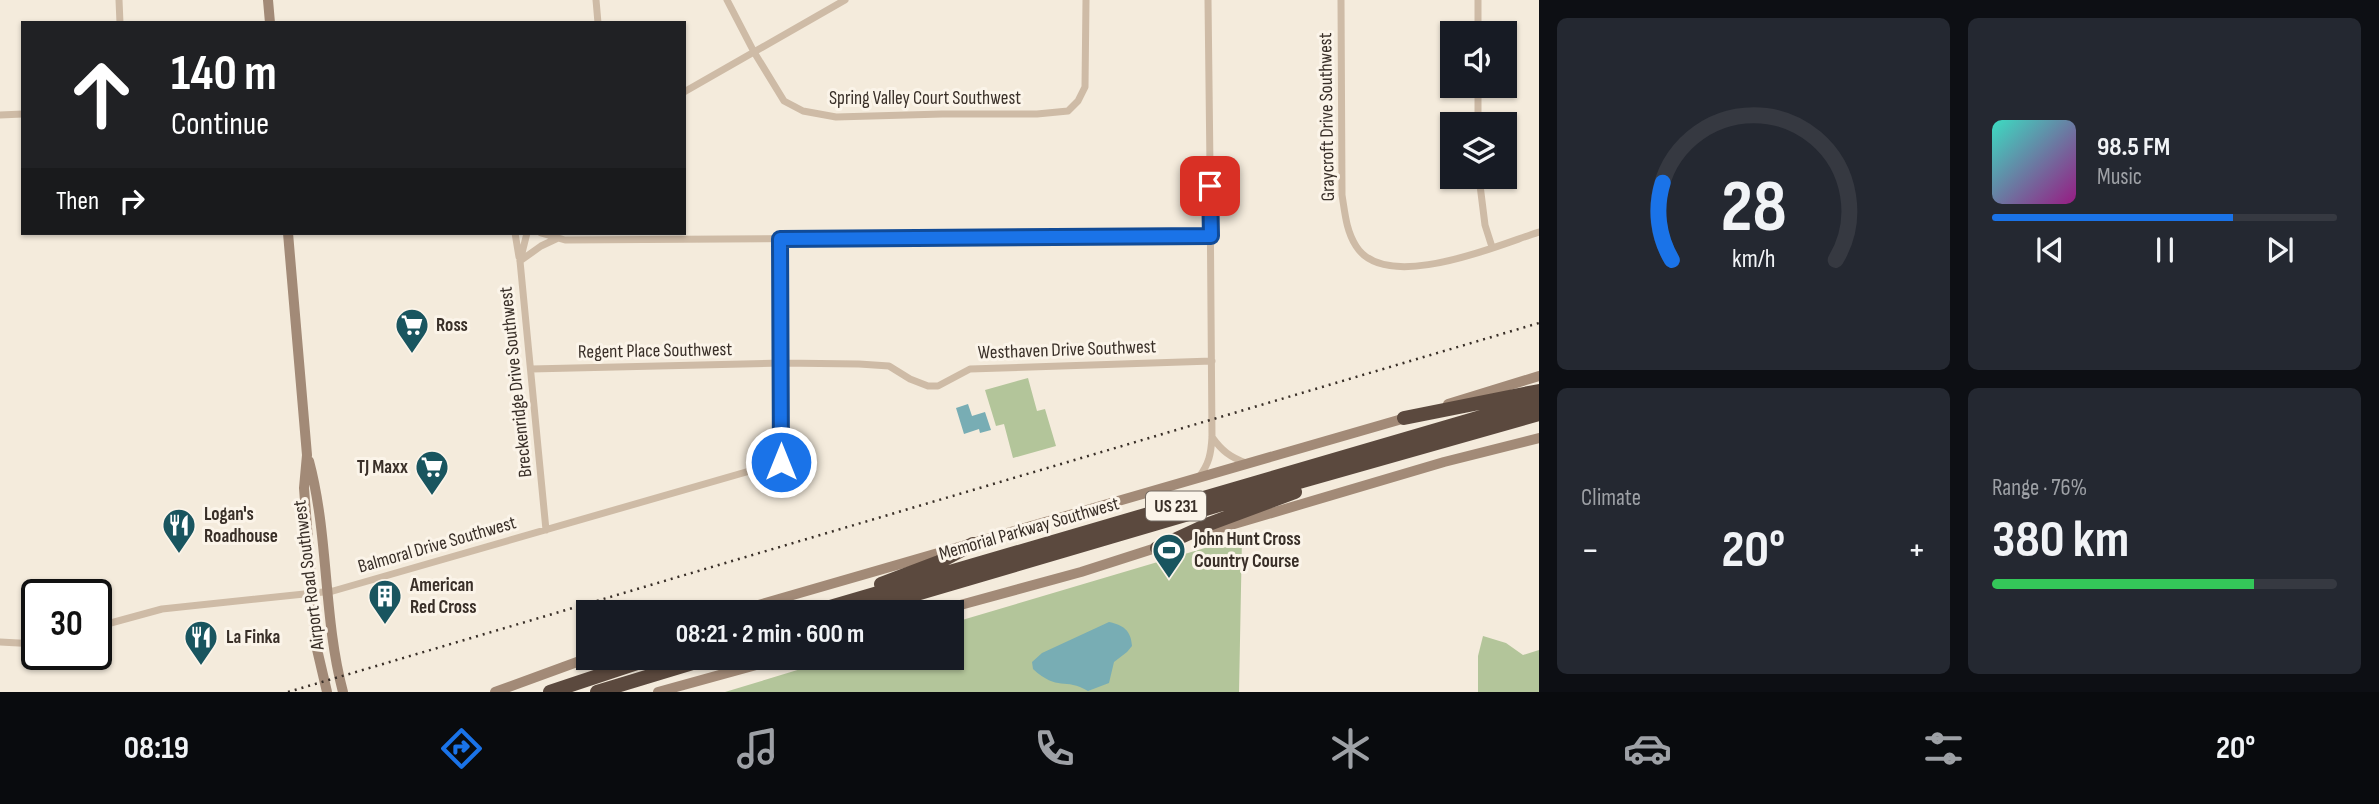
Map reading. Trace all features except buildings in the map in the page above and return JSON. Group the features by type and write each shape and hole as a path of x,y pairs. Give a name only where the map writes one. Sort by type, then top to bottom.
{"highway":[{"path":"1405,418 1539,391"},
{"name":"Memorial Parkway Southwest","path":"851,600 1539,400"},
{"name":"Memorial Parkway Southwest","path":"896,600 1539,414"},
{"path":"1157,548 1209,524 1285,495 1375,466 1399,453"},
{"path":"841,600 939,562 973,544"},
{"path":"550,692 616,670"},
{"path":"597,692 669,670"}],"main road":[{"path":"268,0 270,21"},
{"name":"Airport Road Southwest","path":"288,235 307,455 304,488 316,645 324,689"},
{"path":"775,600 1405,418 1539,376"},
{"path":"964,603 1081,572 1444,462 1539,438"},
{"name":"Airport Road Southwest","path":"307,455 316,488 343,692"},
{"path":"495,692 576,662"},
{"path":"659,692 737,670"}],"street":[{"path":"119,0 120,21"},
{"path":"596,0 598,21"},
{"name":"Spring Valley Court Southwest","path":"727,0 784,101 803,111 836,117 1037,114 1068,111 1078,101 1085,87 1086,0"},
{"path":"686,91 845,0"},
{"path":"1208,0 1210,167"},
{"name":"Graycroft Drive Southwest","path":"1340,0 1342,195 1346,224 1357,249 1373,260 1394,268 1416,268 1539,232"},
{"path":"1478,0 1478,21"},
{"path":"0,115 21,114"},
{"path":"1198,478 1207,468 1211,457 1212,437 1210,186"},
{"path":"1480,189 1485,225 1492,247"},
{"path":"515,235 520,261 558,238"},
{"name":"Breckenridge Drive Southwest","path":"526,235 520,261 546,530"},
{"path":"548,235 565,240 1211,236"},
{"path":"780,239 780,363"},
{"name":"Westhaven Drive Southwest","path":"928,386 938,386 970,369 1212,361"},
{"name":"Regent Place Southwest","path":"531,369 780,363 889,366 928,386"},
{"name":"Balmoral Drive Southwest","path":"112,623 162,609 329,592 781,462 780,363"},
{"path":"1212,437 1221,450 1246,463"},
{"path":"0,642 21,643"}],"green space":[{"path":"1028,378 1037,411 1045,409 1056,446 1013,458 1004,424 996,426 985,390"},
{"name":"John Hunt Cross Country Course","path":"1242,537 1239,692 725,692 797,670 964,670 964,619"},
{"path":"1483,636 1506,643 1523,655 1539,650 1539,692 1478,692 1478,656"}],"water":[{"path":"968,404 972,416 985,412 991,430 980,433 979,429 964,434 956,408"},
{"path":"1109,622 1125,629 1132,646 1114,662 1109,683 1088,691 1049,680 1033,669 1032,662 1042,653"}],"railway":[{"path":"288,692 1539,323"}],"place":[{"name":"Ross","path":"412,355"},
{"name":"TJ Maxx","path":"432,497"},
{"name":"Logan's Roadhouse","path":"179,555"},
{"name":"John Hunt Cross Country Course","path":"1169,580"},
{"name":"American Red Cross","path":"385,626"},
{"name":"La Finka","path":"201,667"}],"route":[{"path":"781,462 780,239 1211,236 1210,186"}]}
